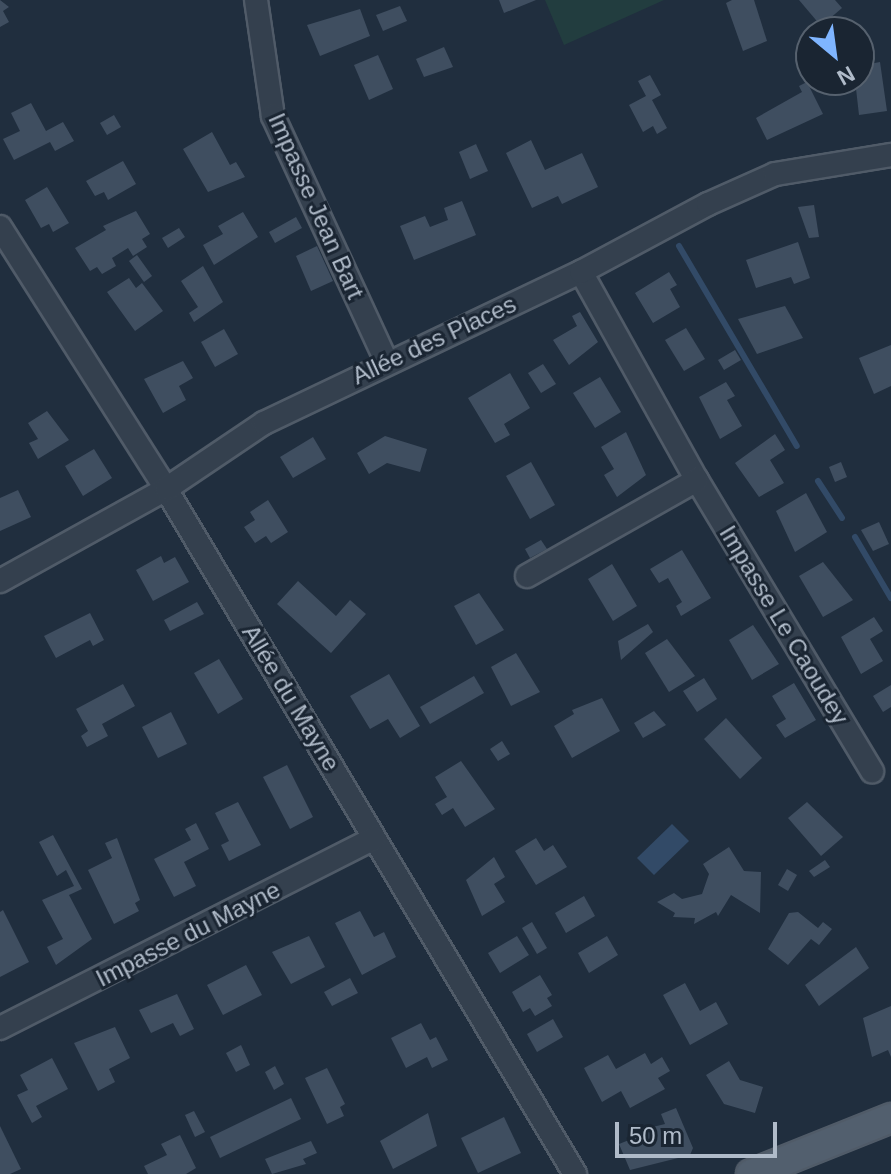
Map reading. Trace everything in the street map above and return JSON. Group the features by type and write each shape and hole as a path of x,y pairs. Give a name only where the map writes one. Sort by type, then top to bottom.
{"main road":[{"path":"751,1174 891,1118"}],"street":[{"name":"Impasse Jean Bart","path":"256,0 273,116 386,361"},
{"name":"Allée des Places","path":"0,581 166,489 264,423 386,361 581,272 775,174 891,155"},
{"name":"Allée du Mayne","path":"0,227 166,489 575,1174"},
{"name":"Impasse Le Caoudey","path":"581,272 697,480 872,771"},
{"path":"527,576 697,480"},
{"name":"Impasse du Mayne","path":"0,1028 374,838"}],"green space":[{"path":"545,0 664,0 564,45"}],"water":[{"path":"672,824 689,841 654,875 637,858"}],"building":[{"path":"0,0 9,7 3,11 9,22 0,27"},
{"path":"499,0 536,0 504,13"},
{"path":"754,0 767,41 743,51 726,3"},
{"path":"799,0 835,0 842,8 833,16 813,16"},
{"path":"400,6 407,21 383,31 376,15"},
{"path":"360,9 370,36 320,56 307,25"},
{"path":"444,47 453,67 424,77 416,59"},
{"path":"378,55 393,89 369,100 354,65"},
{"path":"880,62 887,111 859,115 857,96 875,96 875,63"},
{"path":"650,75 661,95 652,100 667,128 657,134 653,126 643,132 629,105 646,96 638,81"},
{"path":"795,96 814,96 823,114 767,140 756,118"},
{"path":"31,103 46,131 63,122 74,141 55,151 50,142 14,160 3,139 20,131 11,113"},
{"path":"114,115 121,127 107,135 100,123"},
{"path":"212,132 230,165 236,162 245,177 208,192 183,149"},
{"path":"531,140 545,170 582,153 598,187 562,204 558,196 532,208 506,153"},
{"path":"476,144 488,171 470,179 459,152"},
{"path":"123,161 136,184 108,200 104,192 95,196 86,181"},
{"path":"47,187 69,223 53,232 49,224 41,228 25,200"},
{"path":"462,201 476,235 414,260 400,226 425,216 430,227 448,220 444,208"},
{"path":"814,205 819,237 809,238 798,207"},
{"path":"136,211 150,234 142,239 147,247 133,256 128,248 112,258 116,266 102,274 97,267 90,271 75,248 106,230 103,226"},
{"path":"243,212 258,237 214,265 203,245 223,234 218,226"},
{"path":"296,217 302,228 275,243 269,232"},
{"path":"179,228 185,237 168,248 162,238"},
{"path":"798,242 810,278 794,284 791,277 756,288 746,260"},
{"path":"317,246 333,281 311,291 296,256"},
{"path":"137,255 152,276 144,282 129,261"},
{"path":"203,266 223,302 194,322 189,313 198,307 181,281"},
{"path":"669,272 677,285 670,289 680,307 653,323 635,293"},
{"path":"129,278 136,288 142,283 163,311 135,331 107,292"},
{"path":"785,306 803,338 757,354 738,319"},
{"path":"580,312 598,342 569,365 553,340 577,326 572,316"},
{"path":"686,328 705,359 684,371 665,340"},
{"path":"224,329 238,354 215,367 201,342"},
{"path":"891,345 891,386 874,394 859,358"},
{"path":"735,350 741,360 724,370 718,360"},
{"path":"183,361 193,378 179,386 186,400 163,413 144,379"},
{"path":"543,364 556,384 541,393 528,373"},
{"path":"510,373 530,408 504,424 510,435 495,443 468,398"},
{"path":"600,377 621,412 595,428 573,393"},
{"path":"726,382 735,396 727,400 742,426 720,439 699,397"},
{"path":"47,411 69,440 38,459 29,443 38,439 28,423"},
{"path":"626,432 646,475 617,497 604,475 614,469 601,447"},
{"path":"775,434 785,450 770,460 784,483 759,497 735,463"},
{"path":"385,436 427,449 420,472 387,463 369,474 357,453"},
{"path":"313,437 326,459 293,478 280,457"},
{"path":"94,449 112,478 83,496 65,466"},
{"path":"531,462 555,505 530,519 506,476"},
{"path":"841,462 847,477 835,482 829,467"},
{"path":"18,490 31,517 0,531 0,498"},
{"path":"806,493 827,532 795,552 776,511"},
{"path":"268,500 288,532 271,543 266,536 255,543 244,527 255,520 250,512"},
{"path":"879,522 889,544 873,551 861,530"},
{"path":"541,540 547,549 530,558 525,549"},
{"path":"682,550 711,598 681,616 676,606 682,602 668,578 659,583 650,569"},
{"path":"161,556 164,563 175,557 189,582 153,601 136,570"},
{"path":"823,562 853,600 823,617 799,576"},
{"path":"612,564 637,606 613,621 588,579"},
{"path":"298,581 336,616 350,600 366,614 331,653 277,604"},
{"path":"479,593 504,630 476,645 454,606"},
{"path":"197,602 204,614 170,631 164,620"},
{"path":"90,613 104,640 93,646 90,640 56,658 44,636"},
{"path":"874,617 883,631 870,639 883,661 861,674 841,637"},
{"path":"648,624 653,632 621,660 618,641"},
{"path":"753,625 779,664 752,680 729,640"},
{"path":"667,639 695,676 669,692 645,653"},
{"path":"516,653 540,692 511,706 491,667"},
{"path":"219,659 243,699 218,714 194,673"},
{"path":"389,674 420,726 400,738 388,719 370,729 350,696"},
{"path":"474,676 484,693 430,724 420,707"},
{"path":"704,678 717,699 697,712 683,691"},
{"path":"794,683 816,720 785,738 776,725 786,719 772,696"},
{"path":"123,684 135,706 102,724 108,736 87,747 81,736 88,731 76,709"},
{"path":"891,685 891,707 883,712 873,696"},
{"path":"602,698 620,731 572,758 554,726 574,714 572,710"},
{"path":"654,711 666,725 643,738 634,723"},
{"path":"171,712 187,744 158,758 142,727"},
{"path":"726,718 762,758 740,779 704,739"},
{"path":"502,741 510,754 498,761 490,749"},
{"path":"461,761 495,809 465,827 453,808 442,815 435,804 447,797 435,777"},
{"path":"287,765 313,817 290,829 263,777"},
{"path":"238,802 261,845 229,861 221,845 229,841 215,813"},
{"path":"807,802 843,837 821,856 788,818"},
{"path":"196,823 209,849 184,862 196,886 174,897 154,859 191,840 185,829"},
{"path":"53,835 82,889 69,895 92,939 56,965 47,947 63,939 42,900 74,886 66,870 57,876 39,842"},
{"path":"117,838 140,900 135,903 139,911 114,924 88,870 112,858 105,843"},
{"path":"536,838 544,851 553,845 567,867 536,885 515,851"},
{"path":"729,847 744,871 761,872 760,913 731,895 718,916 716,912 694,924 695,918 673,917 675,913 657,902 674,893 682,899 702,894 709,874 703,864"},
{"path":"494,857 505,877 494,884 505,902 482,916 466,880"},
{"path":"825,860 830,867 814,877 809,871"},
{"path":"787,869 797,875 788,891 778,885"},
{"path":"584,896 595,916 566,933 555,913"},
{"path":"3,910 29,962 0,977 0,912"},
{"path":"360,911 374,937 384,932 396,957 362,975 335,923"},
{"path":"798,912 818,928 823,922 832,929 819,945 811,939 788,965 768,949 789,913"},
{"path":"532,922 547,948 537,954 522,928"},
{"path":"309,936 325,967 291,984 272,952"},
{"path":"517,936 529,955 500,973 488,953"},
{"path":"607,936 618,955 589,973 578,953"},
{"path":"856,947 869,968 819,1006 805,985"},
{"path":"246,965 262,995 223,1015 207,985"},
{"path":"540,975 552,995 547,998 552,1006 535,1016 530,1008 523,1012 512,992"},
{"path":"350,978 358,993 332,1006 324,992"},
{"path":"685,983 700,1011 716,1002 728,1024 690,1045 663,995"},
{"path":"177,994 194,1029 180,1036 173,1023 151,1033 139,1010"},
{"path":"891,1006 891,1057 888,1050 872,1057 863,1018"},
{"path":"553,1019 563,1037 537,1052 527,1034"},
{"path":"421,1023 430,1040 436,1037 448,1060 432,1068 427,1057 406,1068 391,1038"},
{"path":"115,1027 130,1058 109,1069 115,1082 98,1091 74,1043"},
{"path":"241,1045 250,1065 236,1072 226,1053"},
{"path":"645,1053 651,1064 662,1057 670,1071 658,1078 665,1089 630,1108 621,1091 602,1102 584,1068 608,1055 616,1069"},
{"path":"52,1058 68,1089 36,1106 42,1117 32,1123 17,1095 28,1090 20,1075"},
{"path":"729,1061 740,1080 763,1087 755,1113 724,1104 706,1075"},
{"path":"275,1066 284,1084 274,1090 265,1072"},
{"path":"327,1068 345,1104 340,1107 344,1116 327,1124 305,1078"},
{"path":"291,1098 301,1119 220,1158 210,1137"},
{"path":"676,1108 693,1148 690,1155 630,1170 619,1144 634,1138 632,1132 665,1124 661,1114"},
{"path":"194,1111 205,1132 195,1137 185,1115"},
{"path":"428,1113 437,1146 393,1169 380,1141"},
{"path":"504,1117 521,1153 478,1173 461,1138"},
{"path":"0,1126 21,1169 10,1174 0,1174"},
{"path":"180,1135 196,1168 186,1174 148,1174 144,1166 167,1155 161,1144"},
{"path":"311,1141 317,1153 303,1159 306,1164 272,1174 265,1159"}],"waterway":[{"path":"679,246 797,446"},
{"path":"818,481 842,518"},
{"path":"855,537 891,598"}]}
